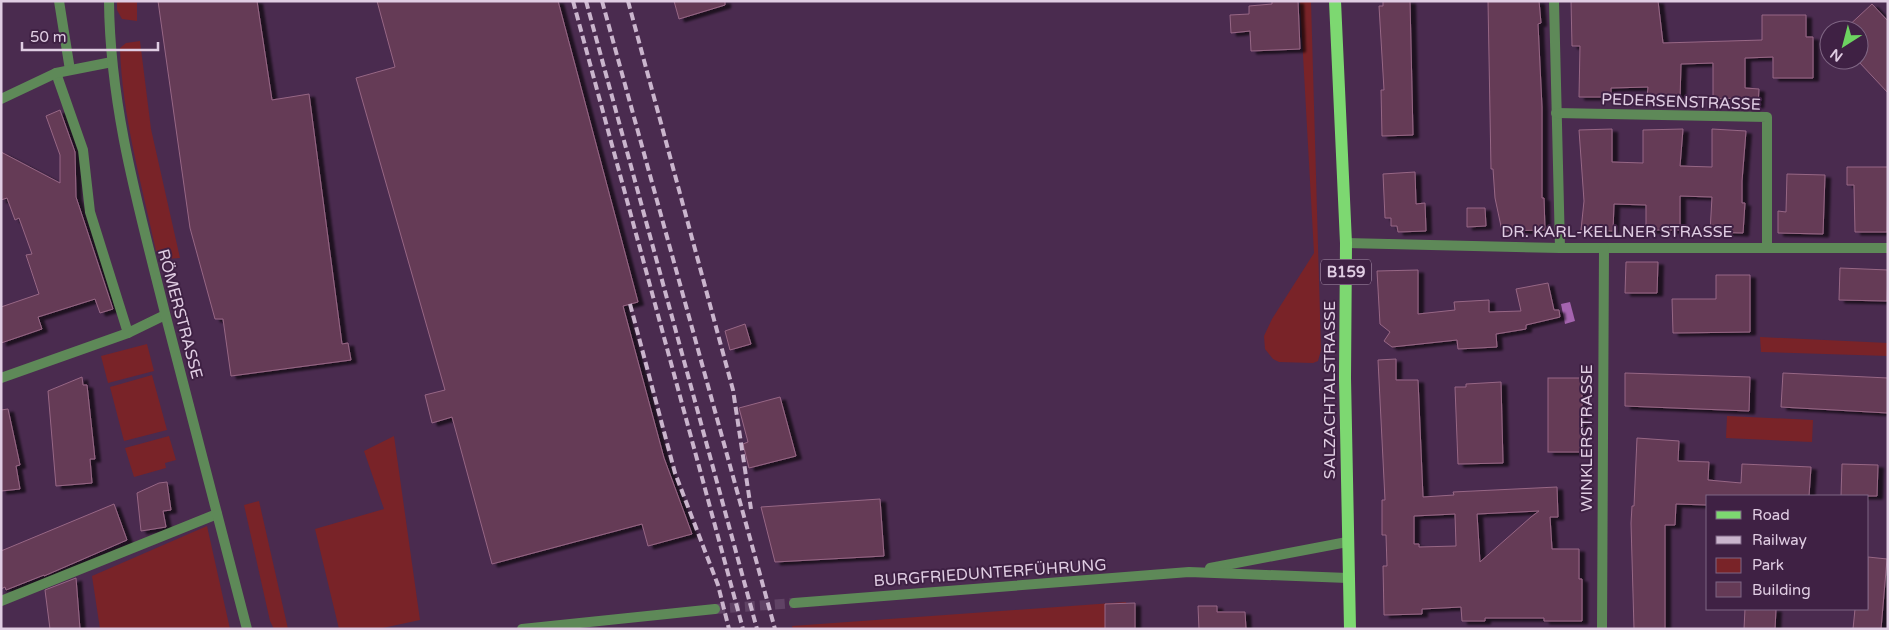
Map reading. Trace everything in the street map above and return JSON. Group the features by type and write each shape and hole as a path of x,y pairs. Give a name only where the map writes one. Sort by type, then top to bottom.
{"main road":[{"name":"SALZACHTALSTRASSE","path":"1335,1 1346,243 1347,542 1350,629"}],"street":[{"path":"59,1 70,70"},
{"name":"RÖMERSTRASSE","path":"109,1 112,62 126,156 144,237 247,629"},
{"path":"1554,1 1560,248"},
{"path":"1,99 56,73 112,62"},
{"path":"56,73 83,150 90,212 128,333"},
{"name":"PEDERSENSTRASSE","path":"1556,113 1766,117 1767,247"},
{"name":"DR. KARL-KELLNER STRASSE","path":"1346,243 1560,248 1888,248"},
{"name":"WINKLERSTRASSE","path":"1602,629 1604,248"},
{"path":"1,378 128,333 165,315"},
{"path":"1,601 217,514"},
{"name":"BURGFRIEDUNTERFÜHRUNG","path":"1189,572 1347,542"},
{"name":"BURGFRIEDUNTERFÜHRUNG","path":"794,603 1189,572 1348,578"},
{"path":"522,629 715,609"}],"green space":[{"path":"117,1 137,1 137,21 122,19 117,10"},
{"path":"1300,1 1311,1 1321,350 1318,361 1313,363 1279,362 1273,359 1265,349 1264,336 1272,319 1314,253"},
{"path":"140,41 151,129 180,258 165,259 156,251 124,99 120,48 126,43"},
{"path":"1760,337 1888,343 1888,356 1761,352"},
{"path":"147,344 154,371 108,383 101,356"},
{"path":"152,375 167,430 124,441 110,387"},
{"path":"1727,416 1813,420 1812,442 1726,438"},
{"path":"169,436 176,460 165,463 166,468 134,477 125,448"},
{"path":"394,436 420,620 378,629 339,629 315,529 384,509 364,451"},
{"path":"259,501 288,629 274,629 270,621 244,505"},
{"path":"207,526 230,629 100,629 92,576"},
{"path":"1126,602 1127,629 793,629 792,626"}],"shaded area":[{"path":"1570,302 1575,321 1565,324 1561,304"}],"building":[{"path":"158,1 257,1 272,100 309,94 342,344 348,343 351,360 231,376 223,319 215,319 190,228"},
{"path":"377,1 558,1 638,302 623,306 664,458 692,534 648,546 642,524 492,564 452,417 432,423 425,395 445,390 356,78 395,67"},
{"path":"674,1 725,1 725,5 679,19"},
{"path":"1272,1 1298,1 1300,49 1251,51 1250,31 1231,33 1230,15 1249,14 1249,6 1272,4"},
{"path":"1383,1 1410,1 1413,135 1382,136 1381,90 1384,90 1379,6 1383,6"},
{"path":"1488,1 1539,1 1541,23 1538,24 1542,107 1542,198 1544,198 1545,230 1502,231 1495,198 1493,169 1491,169"},
{"path":"1571,1 1658,1 1663,43 1762,40 1762,15 1806,15 1806,37 1813,37 1813,78 1773,78 1773,57 1745,58 1745,88 1759,89 1758,105 1736,104 1737,98 1713,99 1713,63 1681,64 1680,99 1647,98 1648,87 1611,88 1611,97 1579,97 1580,46 1572,46"},
{"path":"1872,4 1888,21 1888,93 1866,70 1869,70 1869,20 1855,20"},
{"path":"60,110 75,152 76,197 113,309 100,313 95,299 38,317 42,329 1,343 1,307 39,294 26,255 32,254 19,218 15,220 7,198 1,200 1,152 60,183 60,155 46,116"},
{"path":"1612,129 1612,162 1643,163 1643,130 1683,129 1680,166 1712,167 1712,129 1746,131 1742,181 1742,203 1745,203 1743,233 1710,232 1712,197 1680,196 1680,230 1646,230 1646,205 1614,204 1613,231 1581,230 1584,201 1579,130"},
{"path":"1847,167 1888,167 1887,232 1855,232 1854,185 1847,185"},
{"path":"1415,172 1416,204 1425,203 1426,231 1398,232 1397,226 1391,226 1391,218 1385,218 1383,174"},
{"path":"1787,174 1825,175 1823,234 1778,233 1778,211 1786,212"},
{"path":"1467,208 1485,208 1486,226 1467,227"},
{"path":"1626,262 1658,262 1657,293 1625,293"},
{"path":"1840,268 1888,270 1887,301 1839,300"},
{"path":"1418,270 1418,314 1455,310 1454,302 1489,300 1489,312 1521,311 1516,289 1548,283 1554,310 1559,310 1560,317 1526,325 1526,329 1496,334 1497,347 1458,349 1457,340 1392,347 1384,341 1390,332 1380,324 1377,271"},
{"path":"1716,275 1750,275 1750,332 1673,333 1672,299 1716,299"},
{"path":"745,324 751,344 730,350 725,331"},
{"path":"1396,359 1396,380 1418,380 1423,497 1454,495 1453,492 1557,487 1558,517 1550,517 1552,549 1579,549 1579,579 1582,579 1582,621 1544,621 1544,618 1485,618 1485,621 1462,621 1461,607 1422,609 1422,614 1384,615 1383,566 1387,566 1386,535 1382,535 1382,500 1385,500 1378,360","holes":["1539,511 1531,517 1480,562 1477,514","1455,514 1456,546 1419,547 1419,544 1414,544 1414,516"]},
{"path":"1625,373 1750,377 1749,411 1625,406"},
{"path":"1783,373 1888,378 1888,413 1781,407"},
{"path":"82,377 83,385 87,385 95,459 90,459 92,483 56,486 48,391"},
{"path":"1548,378 1582,378 1582,452 1548,452"},
{"path":"1501,382 1503,463 1458,464 1455,387 1466,387 1466,384"},
{"path":"780,397 796,456 749,468 743,444 748,442 739,408"},
{"path":"8,409 20,465 16,466 20,489 1,491 1,410"},
{"path":"1637,438 1679,441 1678,461 1709,462 1708,480 1741,483 1742,464 1811,467 1809,495 1706,495 1706,505 1676,504 1675,525 1665,525 1665,629 1634,629 1631,523 1632,506 1634,506"},
{"path":"1842,464 1878,465 1877,496 1841,495"},
{"path":"167,482 171,510 163,511 166,527 141,531 137,493 159,483"},
{"path":"880,499 884,556 775,562 761,507"},
{"path":"114,504 127,540 44,576 6,590 5,587 1,589 1,551"},
{"path":"1869,557 1887,559 1881,629 1853,629 1855,610 1869,610"},
{"path":"76,578 80,629 50,629 45,590"},
{"path":"1135,603 1135,629 1105,629 1105,604"},
{"path":"1198,606 1217,606 1217,612 1245,612 1246,629 1199,629"},
{"path":"1745,610 1776,610 1775,629 1744,629"}],"tunnel":[{"path":"715,609 794,603"}],"railway":[{"path":"573,1 743,629"},
{"path":"586,1 757,629"},
{"path":"602,1 775,629"},
{"path":"628,1 733,390 751,509"},
{"path":"630,304 675,473 718,585 729,629"}]}
